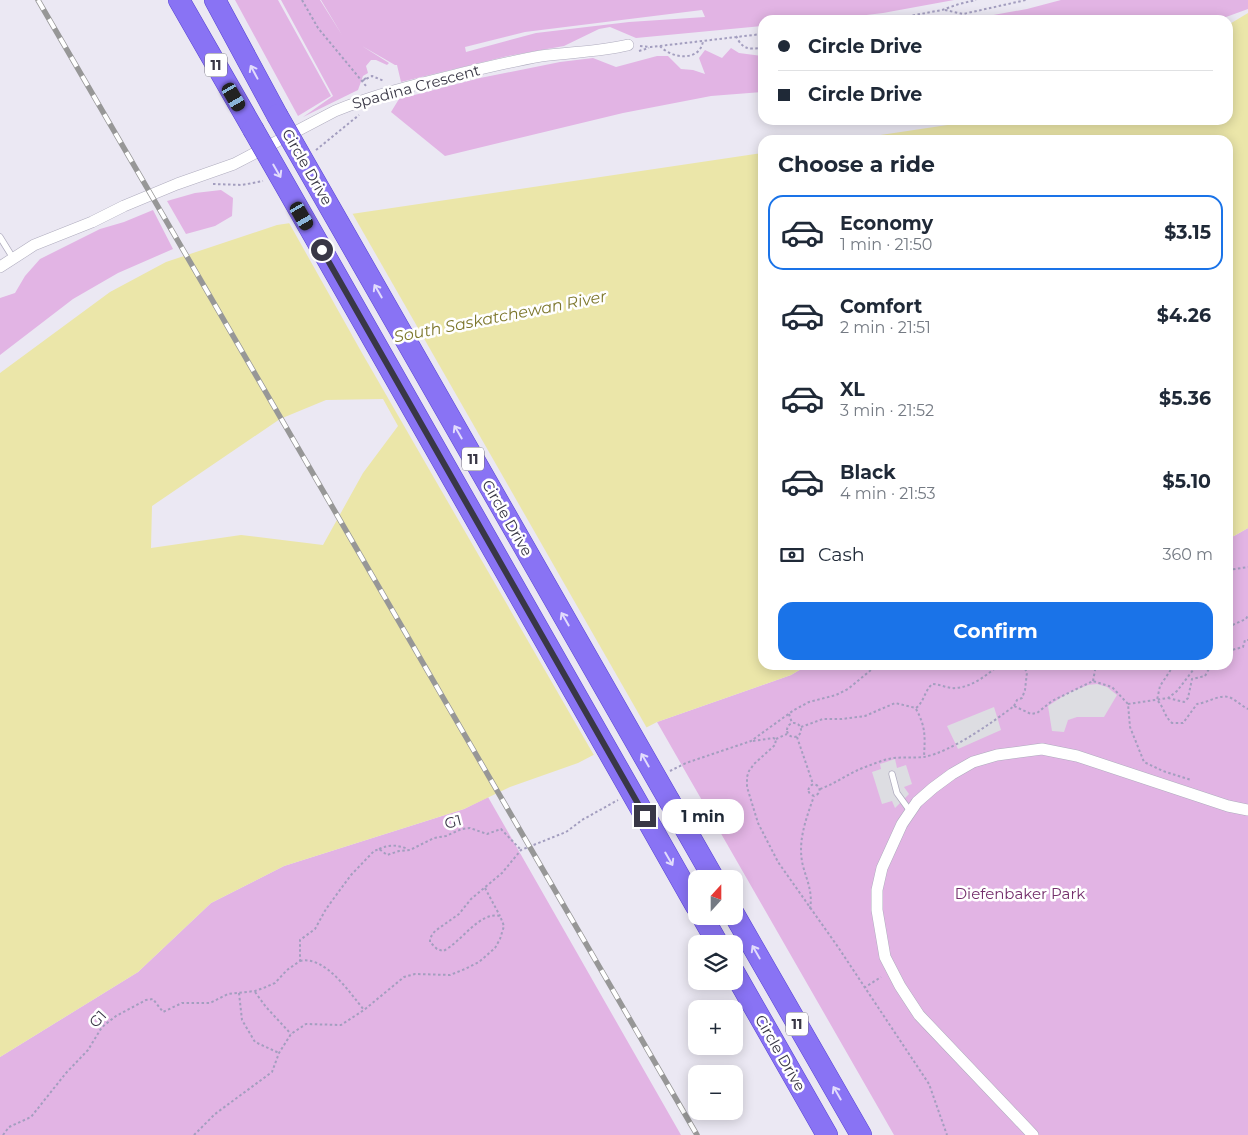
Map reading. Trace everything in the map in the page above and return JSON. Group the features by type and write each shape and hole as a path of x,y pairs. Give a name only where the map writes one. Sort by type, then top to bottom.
{"highway":[{"name":"Circle Drive","path":"179,0 688,892"},
{"name":"Circle Drive","path":"215,0 277,115 709,870"},
{"name":"Circle Drive","path":"740,925 861,1135"},
{"name":"Circle Drive","path":"743,988 827,1135"}],"street":[{"name":"Spadina Crescent","path":"0,267 34,245 92,222 140,199 189,179 234,164 335,111 370,98 390,91 540,56 603,51 628,45"},
{"path":"1033,1135 919,1015 886,957 877,910 877,890 882,868 902,824 917,802 933,788 973,762 997,755 1042,749 1078,756 1228,806 1248,810"}],"lane":[{"path":"0,237 13,258"},
{"path":"892,774 896,793 911,811"}],"path":[{"path":"302,0 318,28 362,81 372,106 310,153"},
{"path":"915,15 942,10 976,0"},
{"path":"942,10 964,14 1026,0"},
{"path":"628,45 651,47 758,34"},
{"path":"736,36 740,45 748,49 758,48"},
{"path":"660,46 666,52 678,56 688,56 698,53 704,40"},
{"path":"362,81 372,76 376,77 382,80 390,91"},
{"path":"211,184 242,185 267,180"},
{"path":"1233,569 1248,567"},
{"path":"1233,625 1246,619 1248,615"},
{"path":"1233,650 1243,647 1245,640 1248,640"},
{"path":"750,741 789,713 809,702 836,695 848,689 871,670"},
{"path":"801,727 823,719 865,716 895,703 916,708 922,704 928,688 932,684 956,688 972,684 992,670"},
{"path":"810,909 812,898 809,881 803,866 801,837 814,796 820,790 835,784 851,772 891,758 924,757 939,752 994,722 1014,706 1017,700 1022,698 1025,690 1026,670"},
{"path":"1093,681 1095,670"},
{"path":"1157,700 1160,686 1170,670"},
{"path":"1168,698 1177,691 1193,670"},
{"path":"1128,704 1168,698 1184,702 1188,698 1192,679 1205,676 1209,670"},
{"path":"1014,706 1031,714 1037,713 1052,701 1075,688 1093,681 1112,687 1128,704 1130,727 1144,762 1163,771 1198,783"},
{"path":"1157,700 1162,705 1166,718 1172,723 1178,724 1183,723 1196,704 1208,702 1218,697 1229,697 1248,709"},
{"path":"916,708 921,717 925,733 924,757"},
{"path":"789,713 792,723"},
{"path":"792,723 801,727"},
{"path":"788,734 788,727 792,723"},
{"path":"788,734 791,737 797,737 801,733 801,727"},
{"path":"663,775 686,763 750,741 776,739 788,734"},
{"path":"797,737 813,784 818,786 820,790"},
{"path":"776,739 775,746 749,771 747,777 747,787 758,823 778,862 929,1084 947,1135"},
{"path":"813,784 808,791 814,796"},
{"path":"500,916 492,915 487,917 473,926 450,948 437,950 430,942 430,938 435,931 459,914 471,899 502,873 522,850 566,832 582,820 624,796"},
{"name":"G1","path":"379,849 387,855 410,850 434,838 470,828 487,834 501,830 522,850"},
{"path":"364,1010 331,972 307,959 300,960 300,940 315,929 326,909 352,875 374,851 387,845 398,845 410,850"},
{"path":"194,1135 214,1114 272,1072 291,1034 306,1024 341,1025 364,1010 404,977 416,974 450,975 479,962 489,955 500,939 504,926 485,888"},
{"name":"G1","path":"3,1135 9,1127 31,1118 66,1073 88,1050 102,1027 116,1016 146,1000 153,999 163,1012 182,1003 210,1003 228,994 255,991 276,983 287,970 300,960"},
{"path":"864,988 892,970"},
{"path":"255,991 266,1007 291,1034"},
{"path":"239,993 242,1020 255,1042 280,1053"}],"green space":[{"path":"235,0 278,0 331,96 298,116"},
{"path":"281,0 320,0 342,35 321,0 954,0 866,15 758,15 758,26 636,38 610,27 599,29 564,46 508,56 401,82 397,65 362,46 389,63 387,65 371,60 366,66 368,73 363,76 358,90 303,117 333,96","holes":["702,10 705,17 629,22 536,33 466,52 465,47 525,32"]},
{"path":"1061,0 1248,0 1248,9 1232,15 994,15"},
{"path":"731,48 739,53 758,55 758,92 711,96 623,113 445,156 391,112 399,99 480,78 560,62 593,58 616,67 657,56 668,56 681,69 705,74 699,58 705,50 722,58"},
{"path":"221,190 233,198 232,216 215,226 186,234 167,201 195,193"},
{"path":"153,210 173,249 118,273 73,299 0,355 0,298 15,293 25,276 40,259 100,229 124,222"},
{"name":"Diefenbaker Park","path":"1248,528 1248,1135 894,1135 657,722 791,675 800,670 1233,670 1233,536"},
{"path":"488,797 681,1135 0,1135 0,1057 138,972 211,903 284,866 464,809"}],"shaded area":[{"path":"1097,684 1107,687 1117,695 1104,717 1077,717 1068,720 1064,732 1052,731 1048,706 1068,693 1088,685"},
{"path":"994,707 1001,730 958,749 947,726"},
{"path":"895,759 897,768 906,765 912,784 904,787 909,794 895,808 892,801 882,804 872,772 881,769 880,764"}],"water":[{"path":"1248,13 1248,528 1233,536 1233,135 880,135 948,125 1233,125 1233,22"},
{"name":"South Saskatchewan River","path":"758,154 758,670 800,670 791,675 657,722 578,763 510,787 464,809 284,866 211,903 138,972 0,1057 0,373 110,292 166,262 277,225","holes":["383,399 398,426 363,473 323,545 241,535 151,548 152,506 280,419 326,400"]}],"pier":[{"path":"351,211 648,730 595,757 288,221"}],"railway":[{"path":"38,0 697,1135"}],"route":[{"path":"322,250 645,816"}]}
